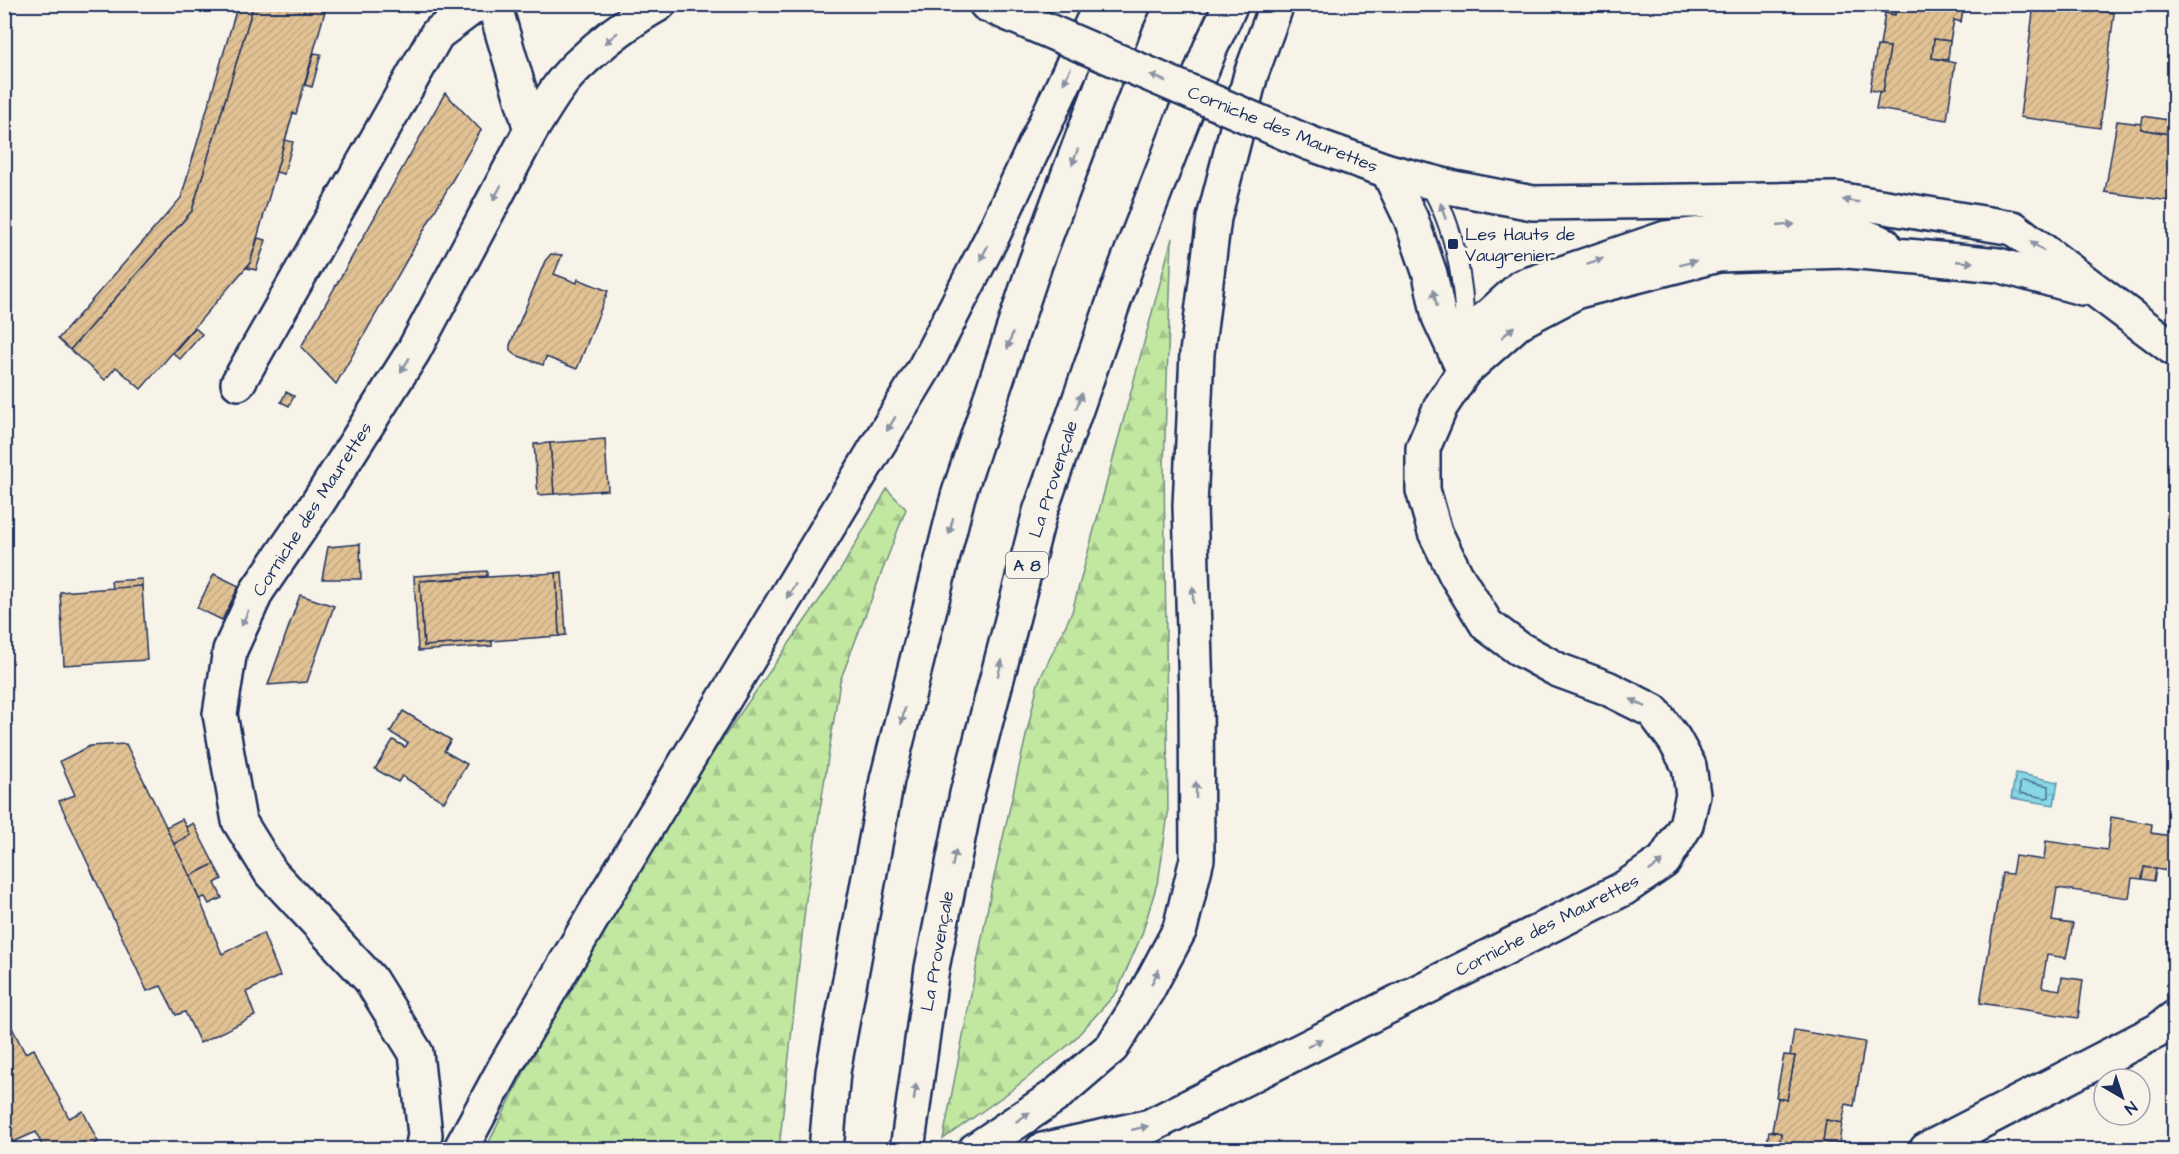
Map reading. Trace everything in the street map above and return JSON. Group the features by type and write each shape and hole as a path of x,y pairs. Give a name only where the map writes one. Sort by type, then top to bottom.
{"main road":[{"path":"238,383 437,34 477,4"},
{"path":"494,4 531,130"},
{"name":"Corniche des Maurettes","path":"422,1149 425,1135 416,1053 370,979 271,873 239,821 220,714 230,650 257,591 317,504 413,352 531,130 552,96 576,66 638,16 659,4"},
{"path":"460,1149 506,1065 601,903 925,367 992,237 1101,4"},
{"path":"826,1149 833,1072 887,780 958,496 1035,264 1126,19 1134,4"},
{"name":"La Provençale","path":"907,1149 932,968 967,794 1040,512 1127,264 1210,49 1231,4"},
{"path":"975,1149 1055,1096 1112,1047 1147,991 1180,929 1197,859 1196,692 1190,506 1197,353 1214,218 1251,74 1277,4"},
{"name":"Corniche des Maurettes","path":"998,9 1309,142 1388,171 1411,219 1430,274 1439,317 1464,371 1441,406 1423,448 1423,490 1435,532 1456,575 1487,625 1518,648 1558,670 1607,688 1653,711 1674,739 1689,766 1693,795 1686,825 1664,861 1623,889 1150,1126 1042,1149"},
{"path":"1388,171 1450,170 1548,183 1649,202"},
{"path":"1388,171 1454,188 1533,203 1837,199 2013,228 2175,349"},
{"path":"1464,371 1519,322 1578,291 1718,255 1847,251 1918,257 1998,265 2101,293"},
{"path":"1926,1149 2157,1031 2175,1018"}],"lane":[{"path":"1428,180 1441,203 1462,284 1465,326 1464,371"}],"green space":[{"path":"1172,238 1164,464 1168,814 1159,877 1142,934 1117,992 1071,1043 1012,1090 943,1139 992,886 1038,683 1072,612"},
{"path":"887,489 906,509 840,681 806,899 779,1149 485,1150 550,1020 694,780 841,569"}],"water":[{"path":"2016,773 2058,782 2054,805 2011,798"}],"building":[{"path":"238,4 254,4 192,211 70,350 58,339 181,198"},
{"path":"254,4 327,4 250,263 141,389 116,367 105,380 70,350 192,211"},
{"path":"1884,4 1896,4 1895,15 1883,12"},
{"path":"1896,4 1964,4 1961,22 1954,20 1950,41 1934,39 1932,58 1955,63 1947,120 1876,109 1879,92 1883,92 1890,47 1880,46 1885,13 1895,15"},
{"path":"2034,4 2114,13 2100,128 2020,117"},
{"path":"1934,39 1950,41 1948,60 1932,58"},
{"path":"1877,46 1890,47 1883,92 1870,90"},
{"path":"314,53 321,54 312,87 305,85"},
{"path":"445,93 481,130 336,384 301,347"},
{"path":"2143,116 2174,121 2174,135 2141,129"},
{"path":"2117,121 2141,124 2141,129 2174,135 2174,194 2170,201 2105,192"},
{"path":"285,140 293,142 284,174 276,172"},
{"path":"258,238 266,240 256,270 247,268"},
{"path":"551,254 562,255 554,274 577,283 578,279 608,291 577,369 546,357 543,365 516,355 510,350 510,345 545,261"},
{"path":"195,328 202,334 180,359 173,353"},
{"path":"286,392 294,396 289,406 281,402"},
{"path":"605,439 608,490 554,494 550,443"},
{"path":"550,443 554,494 538,495 534,444"},
{"path":"360,544 361,579 322,579 328,547"},
{"path":"487,571 487,576 420,581 424,646 492,641 492,646 418,651 414,576"},
{"path":"562,572 566,635 559,636 556,573"},
{"path":"556,573 559,636 424,646 420,581"},
{"path":"214,574 239,586 222,620 197,608"},
{"path":"142,579 142,586 112,589 111,581"},
{"path":"142,586 147,660 64,665 60,592"},
{"path":"300,595 334,606 307,682 268,685"},
{"path":"403,711 451,740 444,751 467,764 444,802 402,776 398,782 375,769 393,740 405,747 408,743 390,732"},
{"path":"126,744 190,876 222,954 263,933 280,976 246,992 255,1016 200,1043 185,1012 176,1015 161,986 147,991 59,801 75,795 60,761 90,746"},
{"path":"2111,817 2152,824 2151,833 2172,836 2169,857 2174,857 2174,872 2144,867 2142,879 2132,878 2129,898 2057,888 2052,921 2073,924 2066,958 2047,955 2042,987 2060,990 2062,977 2083,980 2078,1018 1980,1003 2002,873 2012,874 2015,856 2044,860 2046,841 2107,850"},
{"path":"182,819 190,835 174,844 166,827"},
{"path":"193,823 214,864 190,876 174,844 190,835 186,827"},
{"path":"214,864 222,879 215,883 222,898 209,904 205,897 199,899 190,876"},
{"path":"2144,867 2156,869 2154,881 2142,879"},
{"path":"4,1012 25,1053 34,1049 69,1118 83,1111 98,1142 84,1150 44,1150 36,1132 4,1146"},
{"path":"1794,1030 1865,1042 1854,1106 1846,1104 1842,1123 1826,1120 1823,1142 1848,1145 1848,1150 1779,1150 1781,1133 1772,1131 1778,1098 1787,1100 1795,1056 1790,1056"},
{"path":"1784,1055 1795,1056 1787,1100 1776,1097"},
{"path":"1826,1120 1842,1123 1839,1144 1823,1142"},
{"path":"1769,1131 1781,1133 1779,1150 1766,1150"}],"place":[{"name":"Les Hauts de Vaugrenier","path":"1453,244"}]}
